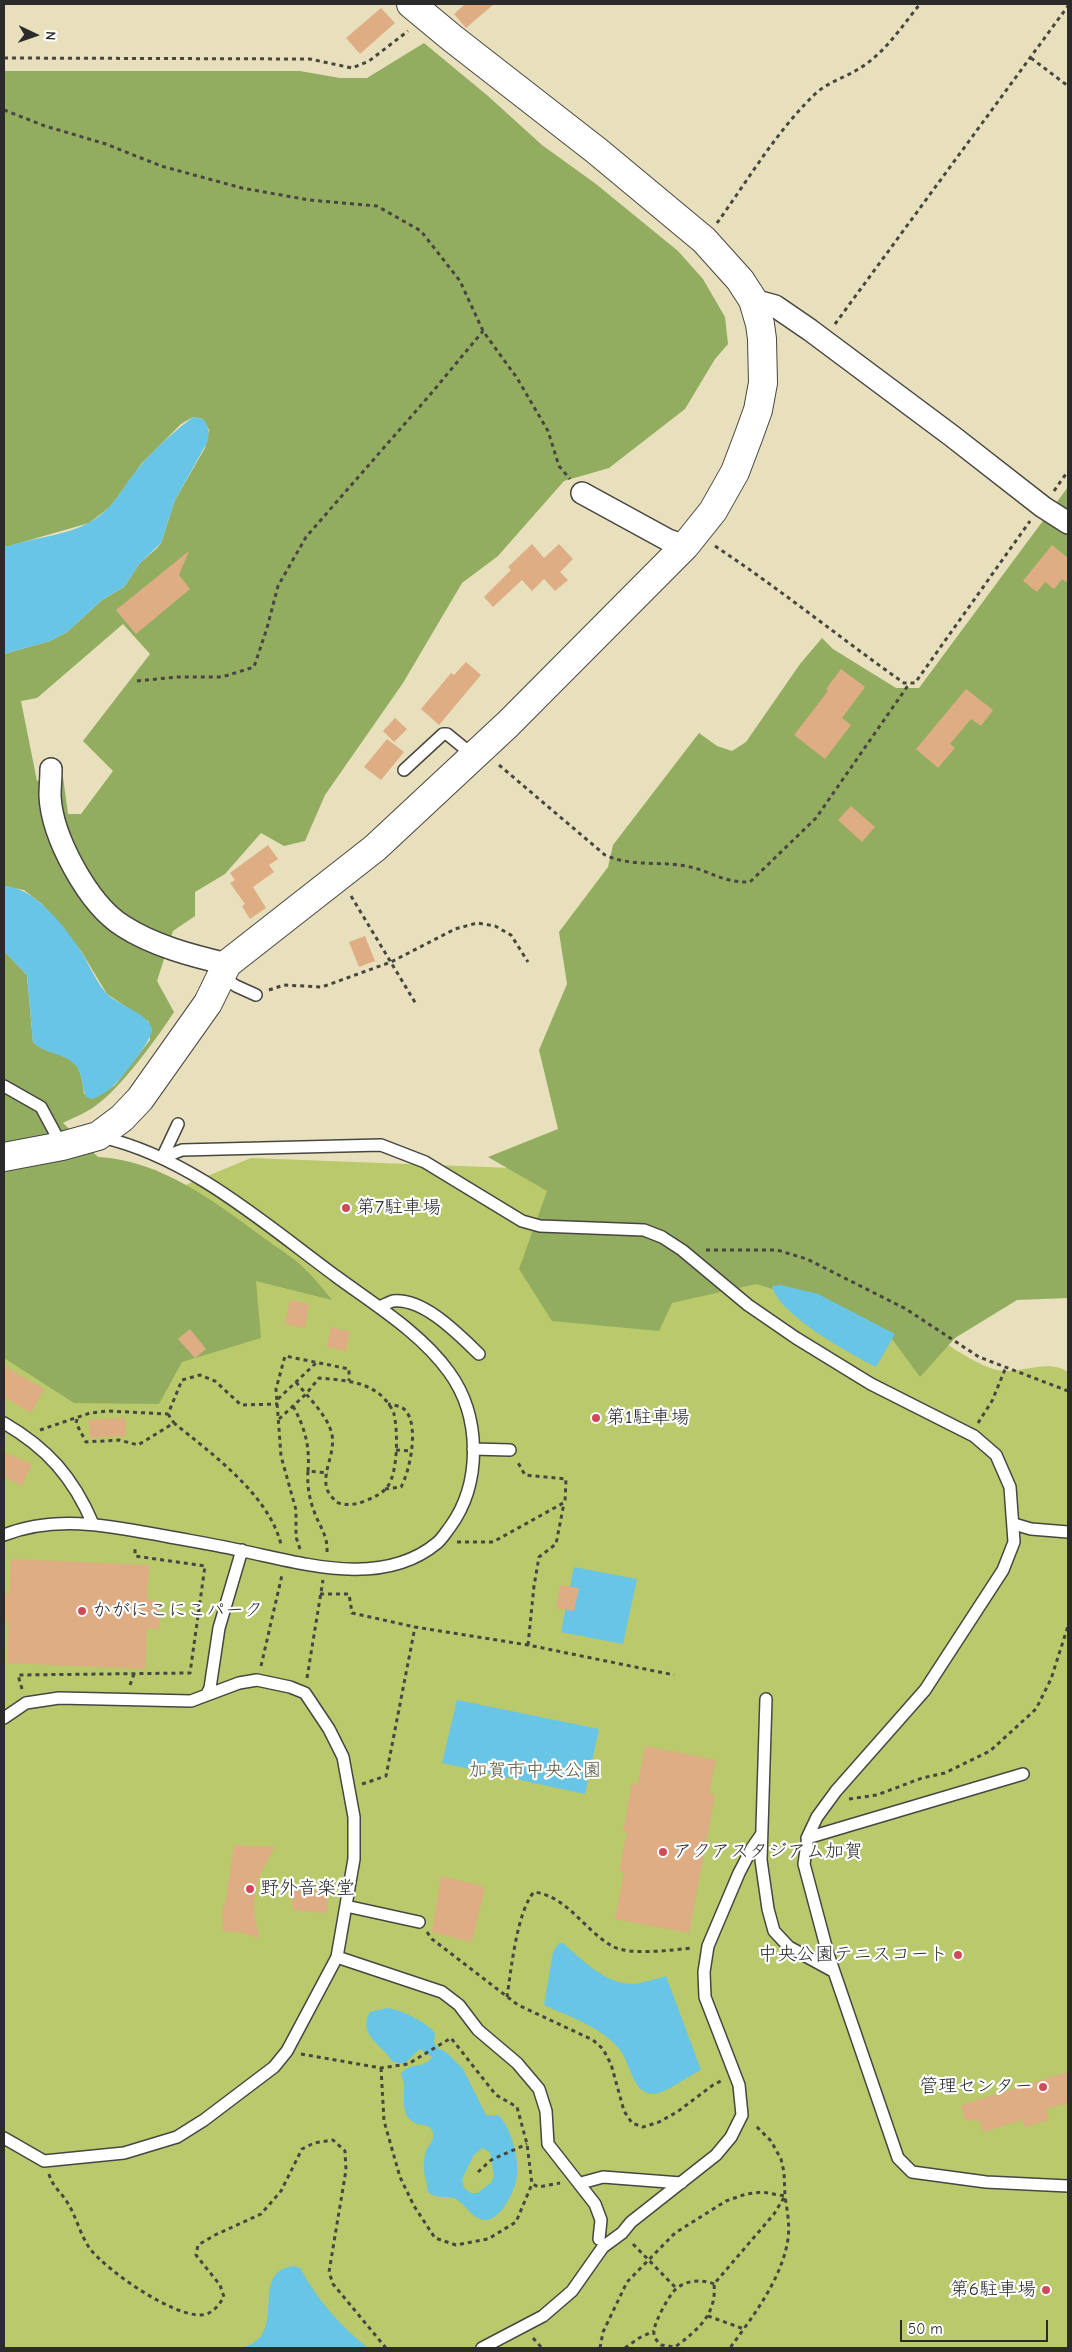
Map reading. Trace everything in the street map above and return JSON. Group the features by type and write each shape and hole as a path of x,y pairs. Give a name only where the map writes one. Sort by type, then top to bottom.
{"street":[{"path":"4,1158 62,1146 98,1136 122,1118 140,1099 208,1003 224,970 375,848 478,753 691,540 714,511 735,472 758,410 763,383 760,324 753,300 740,280 704,240 597,151 418,9"},
{"path":"753,300 775,306 952,436 1043,507 1068,523"},
{"path":"582,493 668,540 691,540"},
{"path":"51,769 50,797 57,828 80,879 97,902 122,926 224,970"}],"lane":[{"path":"404,770 443,734 447,734 478,753"},
{"path":"224,970 236,986 256,995"},
{"path":"4,1086 41,1107 62,1146"},
{"path":"162,1158 178,1124"},
{"path":"4,1535 25,1526 67,1522 92,1524 136,1530 242,1550 285,1561 370,1570 395,1565 419,1556 439,1542 457,1517 468,1494 474,1464 472,1434 466,1402 450,1374 430,1349 378,1307 211,1186 162,1158 120,1141 98,1136"},
{"path":"162,1158 182,1150 381,1145 425,1162 522,1221 540,1226 644,1230 662,1237 682,1250 748,1305 796,1338 871,1384 971,1434 996,1455 1010,1487 1014,1524 1014,1542 1003,1570 970,1624 925,1690 871,1750 817,1817 808,1838 804,1864 833,1971 898,2158 912,2172 986,2182 1068,2186"},
{"path":"378,1307 393,1301 416,1305 443,1320 479,1354"},
{"path":"4,1423 25,1435 54,1460 79,1493 92,1524"},
{"path":"473,1449 510,1450"},
{"path":"1014,1524 1031,1529 1068,1532"},
{"path":"207,1694 210,1688 219,1628 242,1550"},
{"path":"4,1718 26,1704 59,1698 191,1701 239,1683 257,1680 290,1687 305,1693 329,1729 342,1757 354,1817 354,1859 337,1957 287,2051 274,2067 252,2086 177,2137 124,2153 44,2161 11,2144 4,2138"},
{"path":"766,1699 761,1860 768,1909 774,1931 789,1947 833,1971"},
{"path":"808,1838 1023,1774"},
{"path":"482,2348 543,2316 572,2291 603,2247 622,2233 631,2222 716,2155 731,2137 742,2115 739,2085 705,1998 704,1972 708,1946 739,1873 761,1835"},
{"path":"346,1906 419,1922"},
{"path":"337,1957 442,1992 459,2005 478,2030 517,2064 539,2089 546,2111 548,2144 580,2182 595,2204 601,2220 599,2239"},
{"path":"580,2182 603,2177 681,2183"}],"path":[{"path":"704,240 773,145 814,94 824,86 859,69 874,58 920,4"},
{"path":"823,341 860,287 1068,6"},
{"path":"4,58 310,59 352,68 369,61 398,41 418,9"},
{"path":"1031,58 1068,86"},
{"path":"4,110 45,126 106,144 161,166 233,185 309,200 377,206 420,231 460,281 483,331 517,378 548,431 559,466 582,493"},
{"path":"137,681 222,677 254,668 278,586 306,537 483,331"},
{"path":"691,540 826,624 858,651 904,683 909,684 915,683 1025,527 1043,507"},
{"path":"478,753 605,855 617,860 686,866 733,882 750,882 816,818 909,684"},
{"path":"340,876 416,1004"},
{"path":"256,995 284,985 322,987 391,962 455,928 477,922 496,926 511,935 528,962"},
{"path":"682,1250 777,1250 807,1259 890,1301 979,1356 1068,1391"},
{"path":"306,1564 296,1537 296,1510 281,1456 276,1389 285,1356 349,1369 349,1381"},
{"path":"168,1414 182,1380 200,1375 215,1381 242,1405 278,1402 317,1362"},
{"path":"971,1434 992,1401 1006,1368"},
{"path":"279,1419 306,1394 319,1378 349,1381 366,1386 380,1394 394,1412 396,1450 393,1473 385,1489 377,1496 352,1505 336,1502 327,1489 328,1473 334,1447 330,1429 306,1394 296,1382"},
{"path":"385,1489 401,1487 410,1463 411,1451 411,1422 406,1411 399,1406 388,1404"},
{"path":"293,1406 303,1424 309,1444 308,1471 310,1497 314,1511 327,1538 326,1566 305,1693"},
{"path":"25,1435 76,1419 82,1415 108,1411 168,1414"},
{"path":"168,1414 174,1424 230,1470 260,1503 278,1533 285,1561 257,1680"},
{"path":"76,1419 76,1423 86,1442 119,1440 138,1445 174,1424"},
{"path":"396,1450 411,1451"},
{"path":"510,1450 525,1475 566,1479 564,1502 556,1544 540,1556 534,1586 528,1645"},
{"path":"308,1471 328,1473"},
{"path":"439,1542 493,1542 564,1502"},
{"path":"26,1704 18,1675 190,1674 205,1566 135,1556 136,1530"},
{"path":"320,1594 349,1594 352,1613 415,1627 528,1645 674,1675"},
{"path":"831,1799 852,1799 877,1795 922,1778 945,1773 990,1751 1036,1709 1051,1679 1068,1626"},
{"path":"349,1788 386,1776 415,1627"},
{"path":"507,1997 522,1915 527,1900 534,1892 546,1894 557,1899 612,1946 626,1950 673,1950 708,1946"},
{"path":"419,1922 432,1939 518,2005 593,2040 604,2049 611,2064 624,2111 632,2123 643,2127 677,2112 713,2085 735,2074"},
{"path":"287,2051 381,2068 408,2064 451,2038 496,2095 517,2107 527,2144 532,2184 516,2222 488,2240 456,2245 434,2238 414,2206 400,2177 384,2121 381,2068"},
{"path":"730,2348 744,2329 777,2274 788,2238 789,2219 785,2196 784,2172 777,2150 763,2131 742,2115"},
{"path":"44,2161 52,2183 68,2204 91,2250 112,2271 164,2304 201,2315 216,2309 224,2297 220,2285 196,2254 198,2245 261,2214 281,2191 302,2149 314,2143 333,2140 345,2151 346,2170 329,2272 333,2284 386,2348"},
{"path":"478,2172 490,2160 527,2144"},
{"path":"532,2184 539,2187 580,2182"},
{"path":"600,2348 603,2332 627,2282 676,2233 726,2201 746,2194 762,2192 785,2196"},
{"path":"714,2284 704,2280 676,2288 659,2315 654,2331 656,2339 661,2345 676,2348 691,2336 708,2316 714,2304 714,2284 774,2214 785,2196"},
{"path":"622,2233 676,2288"},
{"path":"708,2316 744,2329"},
{"path":"625,2348 639,2338 654,2331"}],"green space":[{"path":"424,43 488,96 542,145 596,184 678,251 703,279 725,317 728,344 715,359 685,409 609,468 564,481 498,556 462,583 403,683 325,795 305,841 284,846 261,833 225,874 195,892 195,916 173,931 157,981 174,1012 147,1050 104,1099 94,1107 63,1123 98,1157 122,1160 145,1166 167,1175 209,1199 298,1263 314,1278 332,1300 256,1281 261,1338 182,1362 159,1404 74,1403 4,1358 4,951 27,975 33,1042 75,1064 81,1076 84,1094 100,1095 115,1085 150,1040 149,1022 107,994 81,951 42,904 24,890 4,886 4,654 50,641 67,632 102,600 124,587 140,563 161,543 175,500 205,448 209,430 203,419 193,417 181,424 142,463 111,506 89,523 4,546 4,71 300,71 340,78 367,78","holes":["123,624 150,654 83,741 113,771 81,814 68,814 63,777 37,781 21,701 37,698"]},
{"path":"1068,487 1068,1298 1017,1300 955,1338 920,1377 887,1332 796,1296 756,1284 672,1303 659,1331 552,1321 519,1269 547,1191 488,1157 558,1129 539,1050 567,984 559,932 608,867 613,845 699,733 717,746 732,751 746,742 800,664 822,638 833,649 896,688 919,688"},
{"name":"加賀市中央公園","path":"251,1158 512,1168 920,1327 978,1363 988,1367 1006,1371 1051,1366 1068,1372 1068,2348 4,2348 4,1269 166,1193"}],"water":[{"path":"193,417 203,419 205,422 208,429 208,441 175,500 161,543 140,563 124,587 102,600 67,632 50,641 4,654 4,546 81,527 99,516 112,503 152,453"},
{"path":"4,886 27,893 49,910 76,943 104,991 113,999 140,1014 150,1024 151,1033 137,1057 110,1089 93,1099 86,1097 80,1074 72,1062 43,1049 33,1042 27,975 4,951"},
{"path":"781,1285 818,1294 895,1334 876,1367 849,1353 816,1332 787,1309 777,1297 772,1286"},
{"path":"574,1567 637,1579 623,1644 561,1632"},
{"path":"457,1700 599,1729 585,1794 442,1763"},
{"path":"559,1943 563,1943 604,1976 622,1983 632,1984 666,1976 701,2070 663,2091 653,2094 646,2092 636,2083 624,2056 613,2042 585,2023 544,2005 553,1952"},
{"path":"387,2008 392,2009 412,2017 431,2029 435,2033 434,2043 463,2069 486,2115 498,2115 503,2121 514,2147 517,2175 514,2188 507,2202 498,2214 492,2218 480,2219 456,2199 440,2197 428,2191 424,2158 433,2139 433,2133 428,2126 415,2123 407,2116 404,2106 404,2084 401,2074 408,2068 425,2063 432,2057 420,2049 404,2064 393,2062 375,2042 367,2029 367,2018 370,2012","holes":["482,2148 490,2152 494,2176 491,2183 477,2193 471,2193 464,2188 462,2179 474,2155"]},
{"path":"294,2266 300,2268 322,2301 339,2321 368,2348 240,2348 255,2342 264,2332 273,2280 280,2271"}],"building":[{"path":"465,4 494,4 466,28 454,14"},
{"path":"381,8 395,23 360,54 346,38"},
{"path":"532,544 544,558 559,544 573,559 560,572 568,580 555,591 544,579 532,591 522,580 493,607 484,597 511,570 508,567"},
{"path":"1052,545 1068,558 1068,583 1062,579 1054,589 1045,582 1037,592 1023,581"},
{"path":"189,551 179,575 190,589 136,634 116,610"},
{"path":"466,662 481,675 439,725 421,709 451,673 454,675"},
{"path":"841,669 865,687 842,718 851,725 825,759 794,735 828,691 826,689"},
{"path":"966,689 993,710 981,726 971,719 950,744 955,748 938,768 916,749"},
{"path":"395,718 407,729 394,742 383,731"},
{"path":"387,739 404,752 381,780 364,767"},
{"path":"851,806 875,827 862,842 838,820"},
{"path":"268,845 278,859 269,865 274,872 253,887 266,908 250,919 242,906 245,904 230,883 235,880 230,873"},
{"path":"365,936 375,961 359,967 349,942"},
{"path":"290,1300 309,1304 305,1328 285,1324"},
{"path":"331,1327 350,1332 346,1351 327,1347"},
{"path":"190,1329 206,1349 195,1358 178,1339"},
{"path":"4,1366 44,1389 31,1413 4,1397"},
{"path":"125,1418 126,1436 90,1438 89,1420"},
{"path":"4,1452 32,1464 22,1486 4,1477"},
{"name":"かがにこにこパーク","path":"11,1559 149,1565 147,1600 161,1601 159,1629 147,1628 145,1669 7,1663 9,1622 4,1622 4,1593 9,1593"},
{"path":"560,1585 579,1588 574,1611 556,1608"},
{"name":"アクアスタジアム加賀","path":"645,1746 716,1760 709,1793 715,1795 689,1933 615,1919 624,1872 619,1871 627,1832 623,1832 632,1783 638,1784"},
{"path":"234,1845 275,1847 258,1878 254,1910 259,1938 243,1933 222,1931 223,1905 225,1905"},
{"path":"441,1876 485,1887 472,1942 432,1932"},
{"path":"296,1887 328,1891 327,1913 293,1910 292,1898"},
{"name":"管理センター","path":"1068,2072 1068,2103 1046,2109 1049,2120 1025,2127 1023,2120 983,2132 980,2121 965,2120 961,2105"}],"place":[{"name":"第7駐車場","path":"346,1208"},
{"name":"第1駐車場","path":"596,1418"},
{"name":"かがにこにこパーク","path":"82,1611"},
{"name":"アクアスタジアム加賀","path":"663,1852"},
{"name":"野外音楽堂","path":"250,1889"},
{"name":"中央公園テニスコート","path":"958,1955"},
{"name":"管理センター","path":"1043,2087"},
{"name":"第6駐車場","path":"1046,2290"}]}
